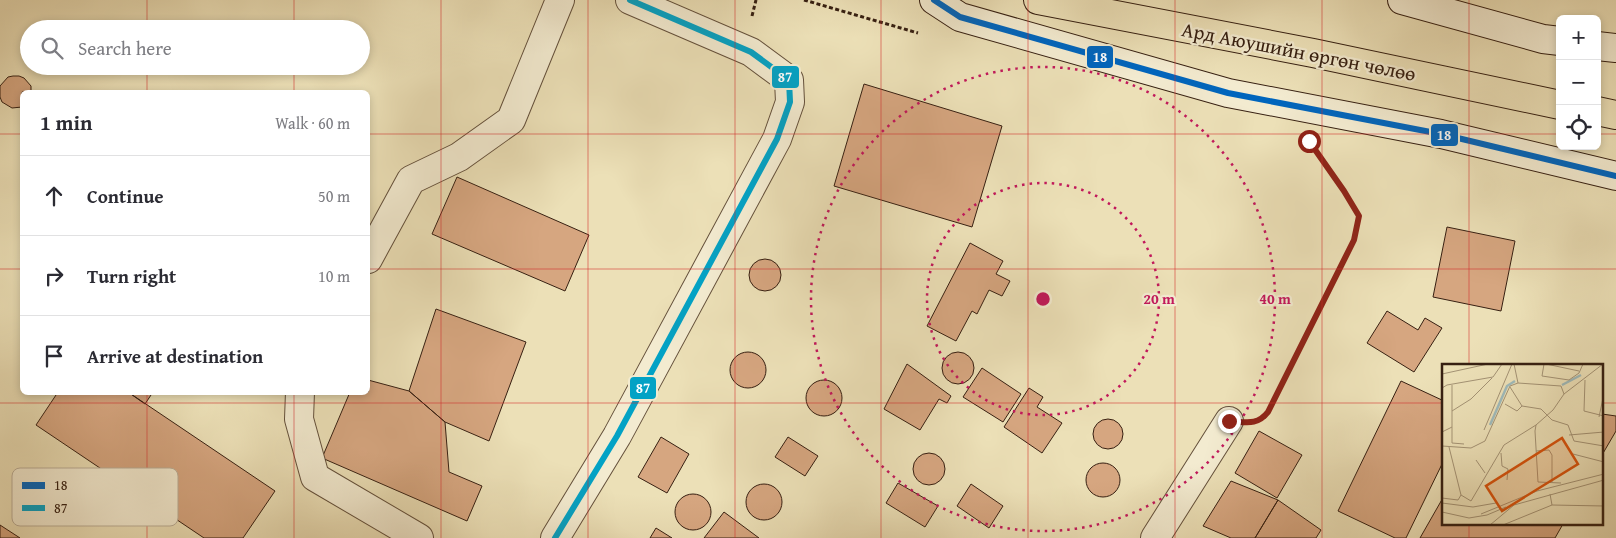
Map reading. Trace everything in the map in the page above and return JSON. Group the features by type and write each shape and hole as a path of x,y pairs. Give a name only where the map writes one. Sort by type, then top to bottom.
{"main road":[{"name":"Ард Аюушийн өргөн чөлөө","path":"1038,0 1313,53 1556,103"},
{"path":"1601,113 1616,115"}],"street":[{"path":"370,255 411,180 459,157 511,120 560,0"},
{"path":"555,538 617,436 753,185 777,139 790,102 789,80 751,52 630,0"},
{"path":"934,0 960,16 1228,94 1441,134 1616,176"},
{"path":"1402,0 1551,40"},
{"path":"1601,46 1616,48"},
{"path":"300,395 299,419 316,477 419,538"},
{"path":"1155,538 1229,421"}],"path":[{"path":"1229,421 1250,423 1262,420 1268,412 1354,240 1359,216 1309,141"}],"building":[{"path":"19,76 24,78 31,86 31,90 20,90 20,107 12,108 2,102 0,97 0,86 8,77"},
{"path":"864,84 1002,126 972,227 834,186"},
{"path":"457,177 589,235 565,291 432,234"},
{"path":"1447,227 1515,241 1501,311 1433,297"},
{"path":"970,243 1003,261 996,274 1010,281 1002,296 989,290 977,314 972,311 956,341 927,326"},
{"path":"765,259 771,260 776,264 780,269 780,281 776,286 771,290 765,291 759,290 754,286 750,281 749,275 750,269 754,264 759,260"},
{"path":"436,309 526,342 489,441 445,422 409,391"},
{"path":"1387,311 1418,330 1425,318 1442,328 1414,372 1367,343"},
{"path":"748,352 755,353 761,357 765,363 765,377 761,383 755,387 748,388 741,387 735,383 731,377 730,370 731,363 735,357 741,353"},
{"path":"958,352 969,357 974,368 969,379 958,384 947,379 942,368 947,357"},
{"path":"907,364 951,396 947,403 939,399 920,430 884,409"},
{"path":"982,368 1021,394 1003,422 963,397"},
{"path":"824,380 831,381 837,385 841,391 841,405 837,411 831,415 824,416 817,415 811,411 807,405 806,398 807,391 811,385 817,381"},
{"path":"370,381 409,391 445,422 449,472 482,486 467,521 322,458 349,395 370,395"},
{"path":"1401,381 1442,400 1442,464 1406,538 1395,538 1338,511"},
{"path":"1029,388 1043,397 1037,407 1062,423 1042,453 1004,427"},
{"path":"56,395 132,395 275,491 243,538 204,538 178,521 178,468 100,468 36,425"},
{"path":"132,395 151,395 145,404"},
{"path":"1604,414 1616,416 1616,431 1604,452"},
{"path":"1108,419 1119,423 1123,434 1119,445 1108,449 1097,445 1093,434 1097,423"},
{"path":"1259,431 1302,455 1277,498 1235,473"},
{"path":"661,437 689,454 667,493 638,477"},
{"path":"788,437 818,456 805,476 775,457"},
{"path":"929,453 940,458 945,469 940,480 929,485 918,480 913,469 918,458"},
{"path":"1103,463 1110,464 1115,468 1119,473 1119,487 1115,492 1110,496 1103,497 1096,496 1091,492 1087,487 1086,480 1087,473 1091,468 1096,464"},
{"path":"1231,481 1278,500 1255,538 1231,538 1203,526"},
{"path":"898,483 938,506 925,527 886,503"},
{"path":"764,484 771,485 777,489 781,495 781,509 777,515 771,519 764,520 757,519 751,515 747,509 746,502 747,495 751,489 757,485"},
{"path":"971,484 1003,506 989,528 957,506"},
{"path":"693,494 700,495 706,499 710,505 710,519 706,525 700,529 693,530 686,529 680,525 676,519 675,512 676,505 680,499 686,495"},
{"path":"1278,500 1321,530 1316,538 1255,538"},
{"path":"1442,500 1442,526 1562,526 1555,538 1420,538"},
{"path":"724,512 759,538 704,538"},
{"path":"0,525 20,538 0,538"},
{"path":"656,528 672,538 650,538"}],"transit line":[{"name":"87","path":"555,538 617,436 777,139 790,102 789,80 751,52 630,0"},
{"name":"18","path":"934,0 960,17 1228,93 1441,134 1616,176"}],"route":[{"path":"1229,421 1250,423 1262,420 1268,412 1354,240 1359,216 1309,141"}]}
